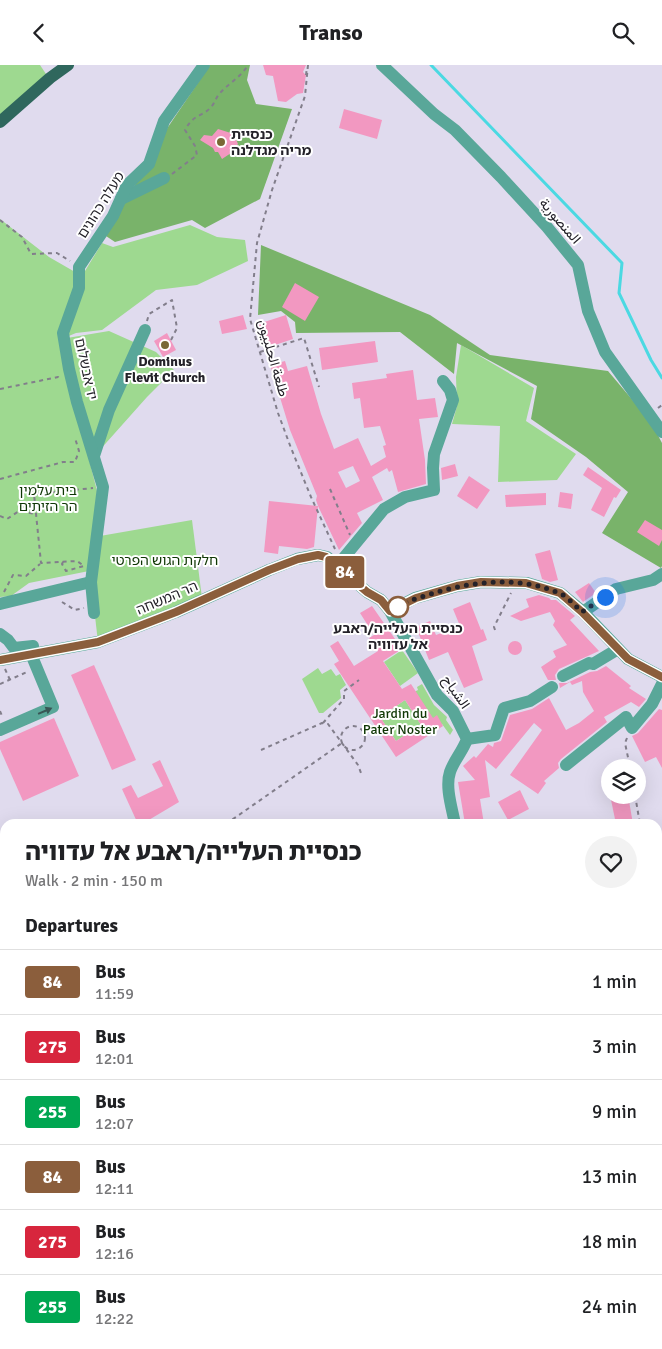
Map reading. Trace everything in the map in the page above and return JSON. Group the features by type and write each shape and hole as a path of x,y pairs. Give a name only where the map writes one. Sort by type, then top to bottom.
{"main road":[{"path":"0,122 50,78 68,65"}],"street":[{"name":"מעלה כהונים","path":"78,267 113,216 127,185 148,164 164,121 204,65"},
{"name":"المنصورية","path":"382,65 434,114 455,130 547,227 578,265 588,311 606,352 662,433"},
{"path":"121,199 164,178"},
{"name":"יד אבשלום","path":"78,267 79,288 63,333 77,402 103,487 92,582 94,610"},
{"name":"יד אבשלום","path":"94,456 109,410 145,330"},
{"path":"339,564 389,506 405,497 434,490 434,453 453,400 450,390 443,381"},
{"name":"הר המשחה","path":"0,660 98,642 176,612 269,570 298,559 318,555 339,564 367,592 381,600 390,611"},
{"path":"582,612 616,589 649,581 662,574"},
{"path":"649,581 662,583"},
{"path":"2,598 92,582"},
{"path":"390,611 416,598 457,586 481,582 526,583 560,593 582,612 628,659 662,677"},
{"name":"الشياح","path":"390,611 437,695 453,711 467,739"},
{"path":"0,634 14,648 82,641 98,642"},
{"path":"563,676 589,663 593,664 618,649"},
{"path":"0,730 53,707 31,654"},
{"path":"566,765 626,717 631,729 652,704 662,684"},
{"path":"454,819 448,781 450,770 467,739 495,735 504,708 530,701 552,687"}],"path":[{"path":"164,178 175,172 196,155 195,146 184,130 188,124 194,117 211,108 219,94 248,65"},
{"path":"306,75 307,65"},
{"name":"طلعة الحلبيون","path":"307,65 305,96 272,190 257,243 250,319 291,448 339,564"},
{"path":"0,221 22,237 31,253 57,253 78,267"},
{"path":"145,330 149,314 172,300 177,328 171,341"},
{"path":"260,352 304,338 319,387"},
{"path":"0,389 58,377 61,386"},
{"path":"0,479 63,462 75,462 79,451 74,433"},
{"path":"40,563 34,494 103,487"},
{"path":"330,489 355,547"},
{"path":"0,517 7,519 19,511 36,514"},
{"path":"2,598 13,575 26,576 40,563 77,561 84,566 66,571 62,564 63,562"},
{"path":"495,630 494,627 506,601"},
{"path":"62,602 75,611 94,610"},
{"path":"0,684 27,672 30,679"},
{"path":"262,750 323,723 344,699 344,691 359,680"},
{"path":"0,711 2,716 10,713"},
{"path":"323,723 331,726 358,765 361,773"},
{"path":"350,727 357,727 364,733 365,741 356,750 348,749 342,743 342,735 350,727"},
{"path":"628,759 625,743 631,729"},
{"path":"233,819 342,743"},
{"path":"637,804 639,819"}],"green space":[{"path":"0,65 40,65 46,74 0,121"},
{"path":"210,65 250,65 247,80 256,104 292,109 260,199 205,228 192,220 115,242 106,236 168,127"},
{"name":"בית עלמין הר הזיתים","path":"0,219 49,257 82,276 102,243 113,247 190,225 217,237 245,240 248,261 197,285 156,290 102,330 76,333 59,340 97,491 89,571 29,583 11,596 0,597"},
{"path":"261,245 430,315 490,355 608,371 651,422 662,443 661,568 602,533 628,492 586,457 531,419 537,386 457,343 454,374 400,332 296,333 295,322 281,311 258,315"},
{"path":"109,331 156,352 174,370 98,452 87,426 67,338"},
{"path":"461,345 534,388 526,421 576,454 557,480 498,482 500,426 452,424 457,406 456,377"},
{"name":"חלקת הגוש הפרטי","path":"192,520 202,598 98,642 91,582 100,536"},
{"path":"402,650 418,673 400,686 384,662"},
{"path":"318,668 322,674 331,669 336,676 340,674 346,685 340,690 341,698 323,713 319,713 302,679"},
{"path":"422,684 434,705 447,717 446,720 453,730 450,735 442,724 430,722 410,694 418,690 417,687"},
{"name":"Jardin du Pater Noster","path":"405,700 421,725 396,741 380,717"}],"building":[{"path":"263,65 306,65 303,72 306,75 303,93 297,94 286,102 278,101 273,76 266,75"},
{"path":"344,109 382,120 377,139 339,128"},
{"name":"כנסיית מריה מגדלנה","path":"218,129 234,134 238,144 231,153 222,159 218,152 215,152 213,148 200,140 204,135 212,136"},
{"path":"295,283 319,297 305,321 282,307"},
{"path":"243,315 247,329 222,334 219,321"},
{"path":"286,315 293,339 266,348 258,324"},
{"name":"Dominus Flevit Church","path":"167,333 176,350 163,357 154,341"},
{"path":"375,341 378,362 322,370 319,348"},
{"path":"285,361 288,371 307,366 321,414 334,449 358,438 371,466 386,457 383,446 386,445 380,426 364,428 360,398 354,399 352,383 387,378 386,374 413,370 417,400 435,398 438,417 419,419 425,460 426,484 398,492 392,470 389,472 387,468 372,477 383,500 357,513 362,523 339,550 318,506 317,496 290,430 270,365","holes":["353,466 360,481 346,488 338,472"]},
{"path":"455,464 458,476 442,480 441,468"},
{"path":"588,467 621,490 616,498 614,497 604,517 591,510 602,488 583,475"},
{"path":"469,476 490,490 477,509 457,496"},
{"path":"560,492 573,494 571,509 558,507"},
{"path":"546,493 546,505 506,507 505,495"},
{"path":"269,501 318,506 314,547 307,549 279,546 278,554 264,552"},
{"path":"645,520 662,530 662,540 659,546 637,532"},
{"path":"550,550 558,580 550,582 542,579 535,554"},
{"path":"589,583 596,593 583,602 575,592"},
{"path":"539,595 556,600 575,616 570,620 599,651 559,669 555,675 556,680 548,680 541,667 556,657 553,651 567,645 553,625 555,621 550,612 521,621 510,616 529,607 526,599"},
{"path":"470,602 487,640 472,646 483,680 464,688 448,652 429,660 416,627 430,621 436,635 460,626 453,609"},
{"path":"372,606 402,649 383,661 402,689 411,684 433,718 437,715 443,726 396,757 334,664 339,661 330,646 338,641 354,666 378,651 369,638 374,635 360,613","holes":["405,700 421,725 396,741 380,717"]},
{"path":"515,641 520,643 522,648 520,653 515,655 510,653 508,648 510,643"},
{"path":"94,665 136,760 112,770 71,675"},
{"path":"606,666 631,686 629,688 646,699 639,707 631,702 604,717 607,722 561,759 558,763 559,768 544,781 546,783 538,794 510,775 542,730 534,723 496,769 485,760 490,797 480,799 483,819 464,819 458,782 475,780 463,766 474,756 476,758 488,744 493,747 494,743 501,741 510,715 532,709 549,698 566,730 579,723 594,711 583,692 582,681 572,685 570,682 560,688 559,683 567,683 590,672 597,671"},
{"path":"659,709 662,710 662,768 656,757 646,762 646,759 644,759 632,736 638,733"},
{"path":"54,718 79,776 23,801 0,749 0,742"},
{"path":"160,760 179,802 150,819 136,819 122,789 131,785 138,798 163,786 152,764"},
{"path":"520,790 529,809 507,819 498,802"},
{"path":"612,804 630,804 632,819 615,819"}],"waterway":[{"path":"431,65 622,263 619,293 651,360 662,378"}],"bus line":[{"name":"84","path":"0,660 98,642 176,612 269,570 298,559 318,555 326,557 367,592 381,600 390,611 416,598 457,586 481,582 526,583 560,593 582,612 628,659 662,677"}],"place":[{"name":"כנסיית מריה מגדלנה","path":"221,142"},
{"name":"Dominus Flevit Church","path":"165,345"},
{"name":"כנסיית העלייה/ראבע אל עדוויה","path":"398,607"}],"route":[{"path":"398,607 416,598 457,586 481,582 526,583 560,593 582,612 605,597"}]}
